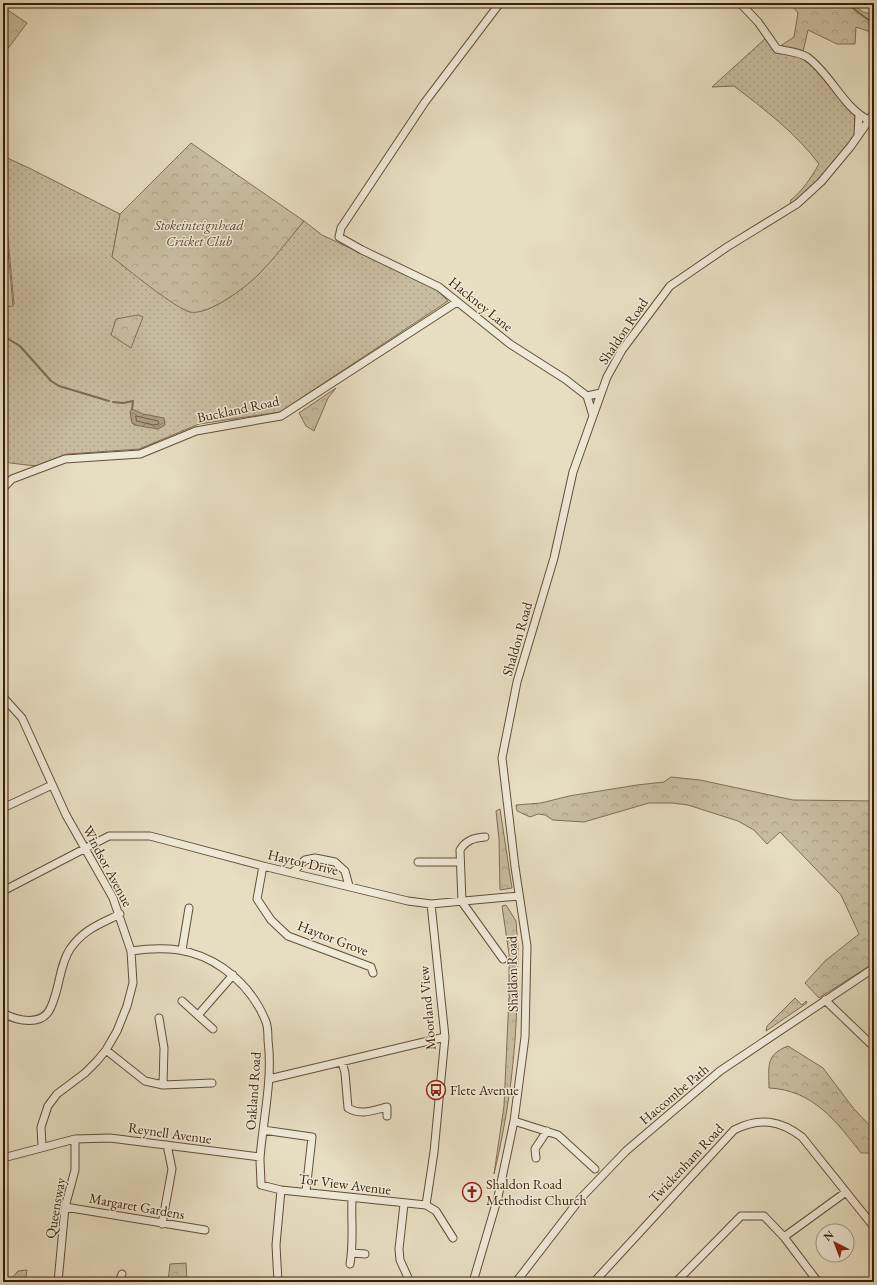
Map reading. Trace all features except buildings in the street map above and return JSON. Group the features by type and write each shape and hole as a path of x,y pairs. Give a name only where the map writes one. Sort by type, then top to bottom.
{"street":[{"name":"Hackney Lane","path":"500,3 425,102 341,228 339,237 362,250 439,286 510,344 565,379 587,396"},
{"path":"740,3 758,22 777,49 806,56 826,74 859,115 869,120"},
{"name":"Shaldon Road","path":"473,1282 498,1197 514,1121 525,1029 527,946 519,896 502,758 517,682 554,558 573,472 601,393 622,350 670,286 727,247 797,204 820,182 858,136 874,113"},
{"path":"858,136 859,115"},
{"name":"Buckland Road","path":"3,488 12,479 65,459 140,454 196,431 281,416 457,302"},
{"path":"593,416 587,396 601,393"},
{"path":"3,697 22,718 52,785 3,808"},
{"name":"Windsor Avenue","path":"42,1146 41,1128 48,1106 57,1094 85,1073 106,1050 117,1032 128,1006 133,983 131,951 120,914 113,898 84,848 52,785"},
{"name":"Haytor Drive","path":"3,890 110,836 150,836 408,902 431,904 519,896"},
{"path":"485,837 472,839 464,844 460,850 459,862 462,902 503,959"},
{"path":"293,872 305,860 315,858 335,862 345,871 349,886"},
{"path":"418,862 459,862"},
{"name":"Haytor Grove","path":"263,866 258,900 271,920 288,936 371,966 373,973"},
{"name":"Moorland View","path":"426,1205 434,1152 445,1037 431,904"},
{"path":"182,950 189,908"},
{"path":"3,1013 14,1019 29,1021 41,1018 51,1008 64,961 70,949 89,928 120,914"},
{"name":"Oakland Road","path":"131,951 157,947 182,950 213,961 233,975 250,991 266,1023 269,1048 269,1079 260,1157 261,1185"},
{"name":"Haccombe Path","path":"516,1282 580,1199 626,1151 720,1071 771,1039 824,1000 874,968"},
{"path":"199,1014 233,975"},
{"path":"824,1000 874,1047"},
{"path":"182,1001 199,1014 213,1029"},
{"path":"159,1018 164,1048 163,1085"},
{"path":"269,1079 445,1037"},
{"path":"106,1050 145,1081 163,1085 212,1083"},
{"path":"342,1062 346,1073 348,1108 353,1111 368,1112 387,1107 387,1116"},
{"path":"514,1121 558,1135 595,1169"},
{"name":"Twickenham Road","path":"594,1282 734,1130 745,1125 759,1122 780,1123 790,1127 802,1137 874,1227"},
{"path":"263,1130 312,1137 306,1191"},
{"path":"536,1158 535,1149 547,1131"},
{"name":"Reynell Avenue","path":"3,1158 42,1146 75,1139 110,1138 260,1157"},
{"name":"Queensway","path":"58,1282 65,1207 75,1170 75,1139"},
{"path":"162,1224 172,1170 167,1145"},
{"name":"Tor View Avenue","path":"261,1185 281,1190 306,1191 352,1198 426,1205"},
{"path":"278,1282 276,1245 281,1190"},
{"path":"784,1237 846,1192"},
{"path":"350,1264 352,1252 352,1198"},
{"path":"404,1204 399,1249 400,1260 410,1282"},
{"path":"426,1205 436,1211 453,1238"},
{"name":"Margaret Gardens","path":"65,1207 205,1230"},
{"path":"676,1282 741,1216 764,1216 784,1237 818,1282"},
{"path":"352,1252 365,1254"},
{"path":"119,1282 122,1274"}],"green space":[{"path":"790,3 851,3 863,12 874,15 874,33 856,27 855,44 837,44 808,30 803,52 779,47 794,37 798,13"},
{"path":"3,7 27,23 3,55"},
{"path":"767,37 776,49 804,59 826,78 855,115 855,136 818,181 796,202 790,205 791,200 806,184 819,164 790,132 734,86 712,87"},
{"name":"Stokeinteignhead Cricket Club","path":"191,143 304,221 258,275 226,300 207,310 198,312 190,312 174,304 112,257 120,214"},
{"path":"3,156 120,214 112,257 190,312 208,309 223,302 236,293 261,271 304,221 322,235 434,287 448,301 280,412 199,424 139,449 67,454 36,466 10,463 3,459 3,308 14,304 3,184"},
{"path":"3,193 13,306 3,307"},
{"path":"138,315 143,317 131,348 111,335 116,319"},
{"path":"336,388 328,398 314,431 306,426 299,413"},
{"path":"671,777 700,780 793,800 874,801 874,963 819,998 805,983 825,961 859,934 841,895 780,832 767,844 754,830 738,821 688,805 672,803 649,803 584,822 553,820 545,815 538,814 530,817 517,811 516,805 541,803 569,796 664,782"},
{"path":"500,809 512,888 500,890 499,839 496,811"},
{"path":"506,905 516,921 518,949 517,996 509,996 509,954 502,906"},
{"path":"509,997 517,997 515,1041 507,1108 494,1174 504,1106"},
{"path":"795,998 802,1005 806,1001 807,1003 766,1031 767,1026"},
{"path":"788,1046 823,1068 854,1109 874,1130 874,1153 861,1153 833,1119 811,1101 798,1094 785,1090 769,1088 769,1067 772,1057 775,1053"},
{"path":"186,1263 187,1282 168,1282 170,1264"},
{"path":"27,1270 25,1282 3,1282 3,1280 10,1280 18,1271"}],"water":[{"path":"132,409 143,414 164,418 165,425 158,429 134,425 132,423 130,412"}],"waterway":[{"path":"846,3 874,24"},
{"path":"3,336 20,346 51,381 59,386 109,401"},
{"path":"113,402 123,403 133,401 132,409"}],"place":[{"name":"Flete Avenue","path":"436,1090"},
{"name":"Shaldon Road Methodist Church","path":"472,1192"}]}
